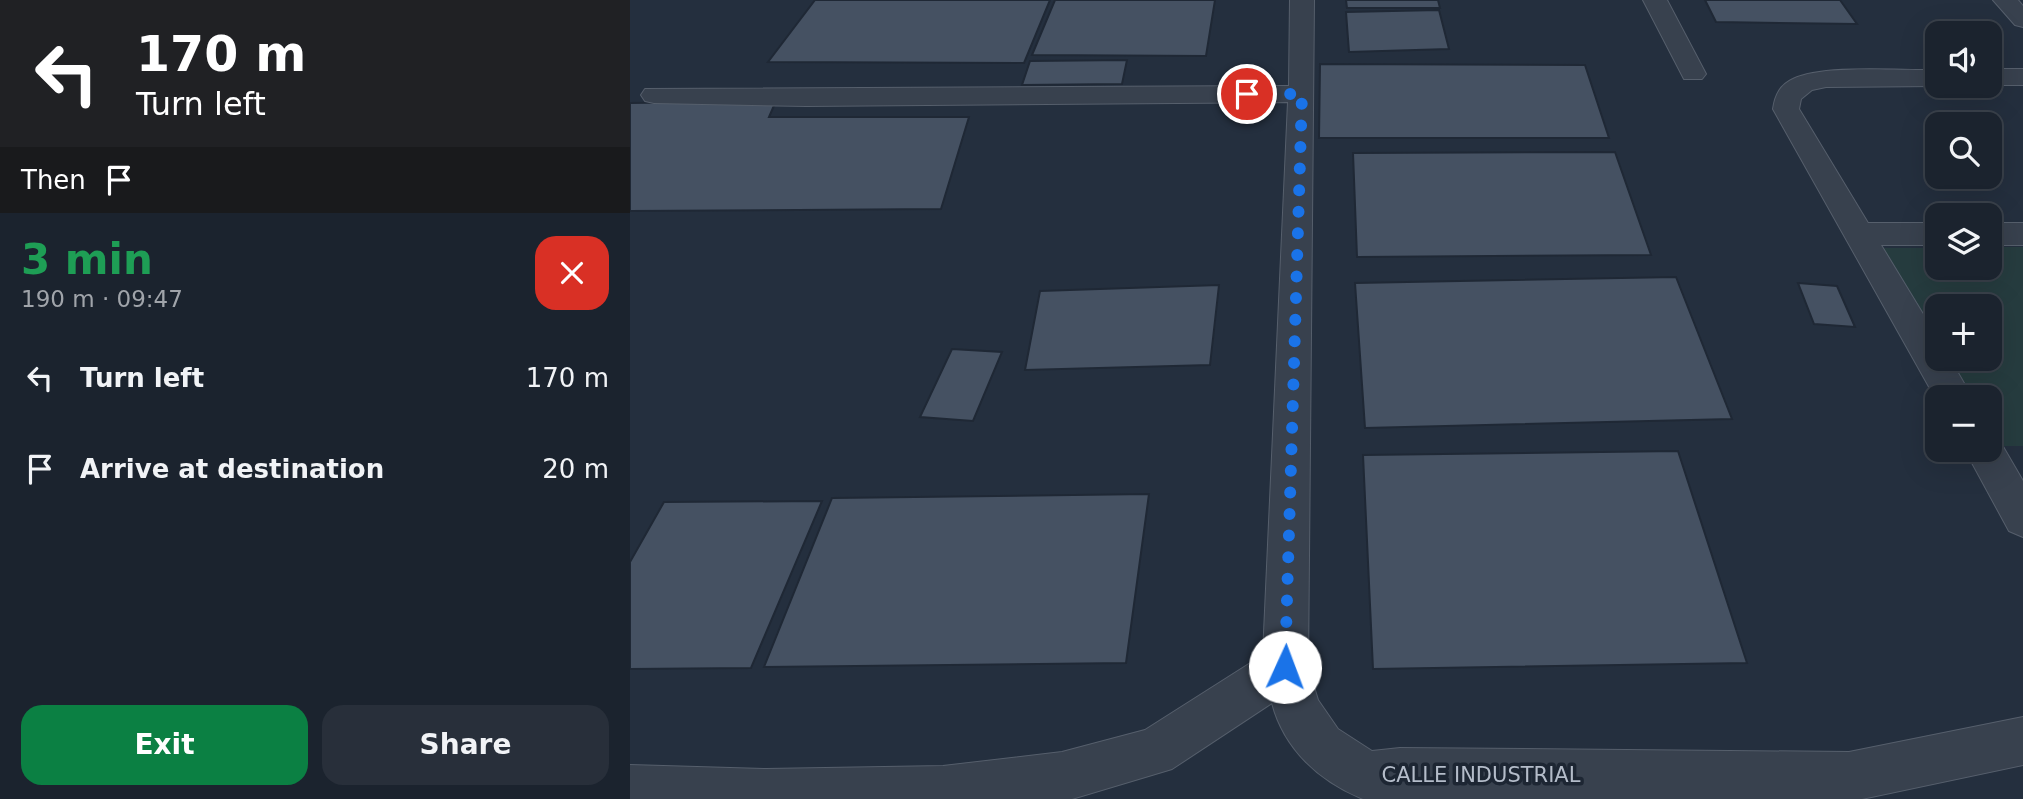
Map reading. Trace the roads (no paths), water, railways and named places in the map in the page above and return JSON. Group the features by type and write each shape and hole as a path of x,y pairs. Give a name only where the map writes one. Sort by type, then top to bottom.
{"street":[{"name":"CALLE INDUSTRIAL","path":"1302,0 1302,94 1285,667 1298,712 1321,746 1367,776 1400,773 1849,777 2023,741"},
{"path":"1656,0 1693,74"},
{"path":"2006,0 2023,20"},
{"path":"2002,77 2023,77"},
{"path":"1925,78 1826,79 1803,84 1788,96 1786,109 1792,124 1860,234 1947,385"},
{"path":"654,95 806,98 1302,94"},
{"path":"2002,234 2023,233"},
{"path":"1860,234 1925,234"},
{"path":"2002,462 2023,518"},
{"path":"630,790 766,794 943,792 1062,777 1155,752 1285,667"}]}
